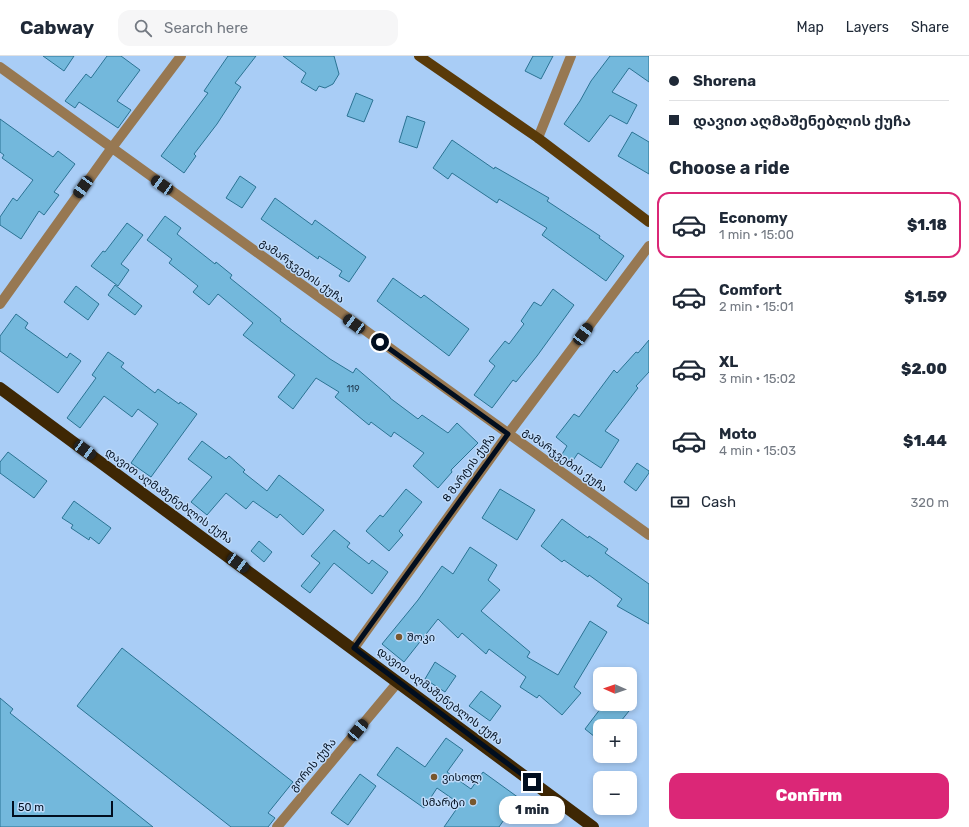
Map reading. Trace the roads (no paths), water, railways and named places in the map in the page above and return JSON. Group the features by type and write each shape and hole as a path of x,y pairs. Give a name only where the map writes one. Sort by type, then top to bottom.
{"highway":[{"name":"დავით აღმაშენებლის ქუჩა","path":"0,388 354,648 593,827"}],"main road":[{"path":"419,56 538,138 649,222"}],"street":[{"path":"0,304 111,148 180,56"},
{"path":"538,138 571,56"},
{"name":"გამარჯვების ქუჩა","path":"0,67 649,535"},
{"name":"8 მარტის ქუჩა","path":"354,648 508,434 649,246"},
{"name":"გორის ქუჩა","path":"277,827 398,682"}],"place":[{"name":"შოკი","path":"399,637"},
{"name":"ვისოლ","path":"434,777"},
{"name":"სმარტი","path":"473,802"}]}
